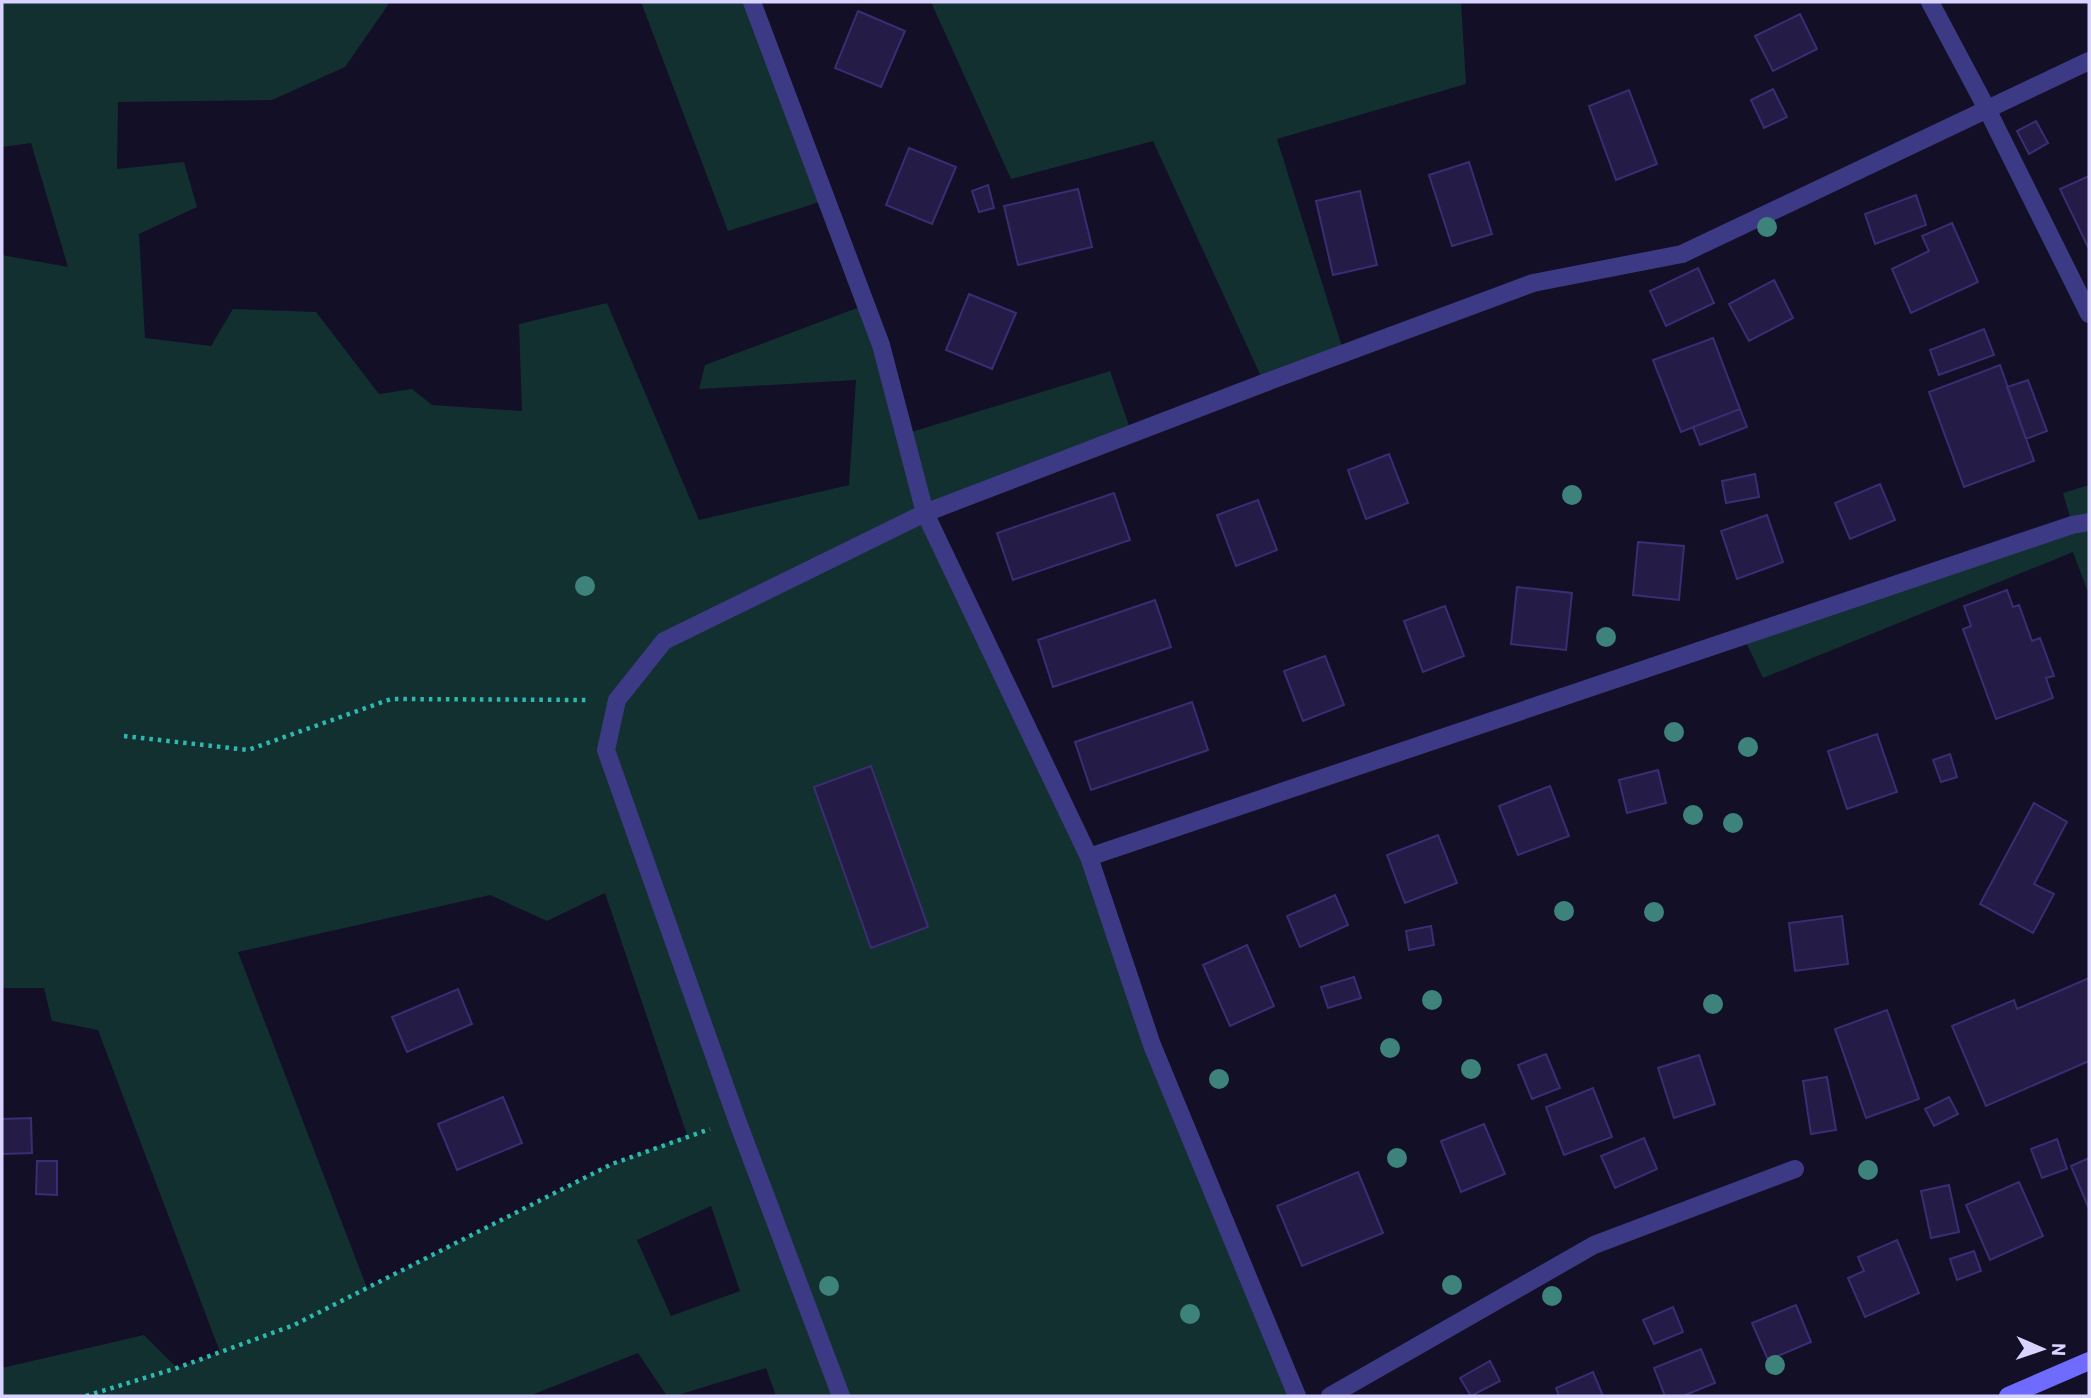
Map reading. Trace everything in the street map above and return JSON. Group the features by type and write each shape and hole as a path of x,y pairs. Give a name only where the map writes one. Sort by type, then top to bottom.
{"main road":[{"path":"2008,1396 2089,1361"}],"street":[{"path":"752,2 881,345 925,513 1089,857 1152,1045 1297,1396"},
{"path":"1930,2 1987,109 2089,314"},
{"path":"841,1396 737,1120 606,750 617,700 664,641 925,513 1252,388 1533,283 1682,254 2089,61"},
{"path":"1089,857 2045,534 2089,522"},
{"path":"1330,1396 1594,1245 1795,1169"}],"path":[{"path":"124,736 248,750 391,699 617,700"},
{"path":"86,1396 177,1368 294,1325 612,1164 737,1120"}],"green space":[{"path":"2,2 390,2 345,67 272,100 118,102 117,169 184,162 197,207 139,234 145,338 211,346 233,309 316,312 379,394 412,389 432,405 522,411 519,324 607,303 699,520 849,485 856,380 699,389 705,365 865,305 905,434 1110,371 1132,434 926,513 1089,857 1152,1045 1297,1396 776,1396 766,1368 675,1396 667,1396 638,1353 529,1396 2,1396 2,1368 144,1335 177,1368 220,1352 98,1030 52,1021 44,988 2,988 2,255 68,267 31,143 2,147","holes":["605,893 687,1135 612,1164 367,1288 238,952 490,895 547,921","711,1206 740,1291 671,1316 637,1240"]},
{"path":"641,2 752,2 826,200 728,231"},
{"path":"931,2 1461,2 1466,84 1277,139 1344,353 1264,383 1153,141 1011,179"},
{"path":"2089,485 2089,595 2073,552 1763,678 1743,636 2072,524 2063,493"}],"building":[{"path":"858,11 905,31 881,87 835,68"},
{"path":"1800,14 1817,49 1773,71 1755,36"},
{"path":"1773,89 1787,117 1764,128 1751,100"},
{"path":"1629,90 1657,164 1616,180 1589,106"},
{"path":"2036,121 2048,143 2029,154 2017,131"},
{"path":"909,148 956,167 932,224 886,205"},
{"path":"1469,162 1492,234 1452,246 1429,175"},
{"path":"2089,176 2089,247 2088,247 2060,189"},
{"path":"988,185 994,208 979,212 972,191"},
{"path":"1078,189 1092,247 1018,265 1004,206"},
{"path":"1360,191 1377,265 1333,275 1316,201"},
{"path":"1916,195 1926,225 1875,244 1865,214"},
{"path":"1952,223 1978,282 1911,313 1892,269 1929,251 1922,236"},
{"path":"1698,268 1714,303 1666,326 1650,291"},
{"path":"1774,280 1793,318 1749,341 1729,304"},
{"path":"969,294 1016,313 992,369 946,350"},
{"path":"1984,329 1994,355 1939,375 1930,350"},
{"path":"1713,338 1740,409 1681,432 1653,360"},
{"path":"2000,365 2034,461 1964,487 1929,392"},
{"path":"2028,380 2047,431 2026,439 2007,387"},
{"path":"1740,409 1747,427 1700,445 1693,427"},
{"path":"1389,454 1408,503 1366,519 1348,470"},
{"path":"1755,474 1759,497 1726,503 1722,481"},
{"path":"1880,484 1895,520 1850,539 1835,503"},
{"path":"1114,493 1130,540 1013,580 997,533"},
{"path":"1258,500 1277,550 1236,566 1217,515"},
{"path":"1767,515 1783,562 1737,579 1721,531"},
{"path":"1638,542 1684,546 1679,600 1633,595"},
{"path":"1517,587 1572,593 1566,650 1511,644"},
{"path":"2007,590 2013,607 2019,605 2032,641 2040,638 2054,676 2046,678 2053,698 1996,719 1963,629 1971,626 1964,606"},
{"path":"1155,600 1171,647 1053,687 1038,640"},
{"path":"1445,606 1464,656 1423,672 1404,621"},
{"path":"1325,656 1344,705 1303,721 1284,671"},
{"path":"1192,702 1208,750 1091,790 1075,742"},
{"path":"1877,734 1897,792 1847,809 1828,751"},
{"path":"1950,754 1957,777 1941,782 1933,760"},
{"path":"871,766 928,927 871,948 814,787"},
{"path":"1658,770 1666,803 1627,813 1619,780"},
{"path":"1550,786 1569,836 1518,855 1499,806"},
{"path":"2034,803 2067,822 2034,884 2054,894 2033,933 1980,904"},
{"path":"1438,835 1457,883 1405,903 1387,855"},
{"path":"1335,895 1348,925 1300,947 1287,916"},
{"path":"1842,916 1848,964 1795,971 1789,923"},
{"path":"1431,926 1434,945 1409,950 1406,931"},
{"path":"1247,945 1274,1006 1230,1026 1203,965"},
{"path":"1354,977 1361,998 1328,1008 1321,987"},
{"path":"2089,978 2089,1061 1986,1106 1952,1026 2014,1000 2017,1009"},
{"path":"458,989 472,1024 407,1052 392,1017"},
{"path":"1887,1010 1919,1099 1866,1118 1835,1029"},
{"path":"1546,1054 1560,1088 1532,1099 1518,1065"},
{"path":"1699,1055 1715,1104 1674,1118 1658,1068"},
{"path":"1827,1077 1836,1130 1811,1134 1803,1081"},
{"path":"1593,1088 1612,1137 1564,1155 1546,1107"},
{"path":"503,1097 522,1143 457,1170 438,1124"},
{"path":"1949,1097 1958,1114 1934,1126 1925,1109"},
{"path":"31,1118 32,1153 2,1154 2,1119"},
{"path":"1484,1124 1505,1174 1461,1192 1441,1141"},
{"path":"1644,1138 1657,1169 1615,1188 1601,1156"},
{"path":"2057,1139 2067,1169 2042,1178 2031,1149"},
{"path":"2089,1158 2089,1209 2071,1166"},
{"path":"37,1161 57,1161 57,1195 36,1194"},
{"path":"1358,1172 1383,1233 1302,1266 1277,1206"},
{"path":"2019,1182 2043,1236 1990,1260 1966,1205"},
{"path":"1949,1185 1959,1232 1931,1238 1921,1191"},
{"path":"1897,1240 1919,1293 1865,1317 1848,1278 1864,1271 1858,1257"},
{"path":"1974,1251 1981,1271 1957,1280 1950,1259"},
{"path":"1796,1305 1811,1342 1768,1360 1752,1323"},
{"path":"1673,1307 1683,1332 1654,1344 1643,1320"},
{"path":"1701,1349 1715,1383 1683,1396 1665,1396 1654,1368"},
{"path":"1490,1361 1500,1381 1471,1396 1460,1378"},
{"path":"1593,1372 1603,1396 1559,1396 1556,1388"}]}
